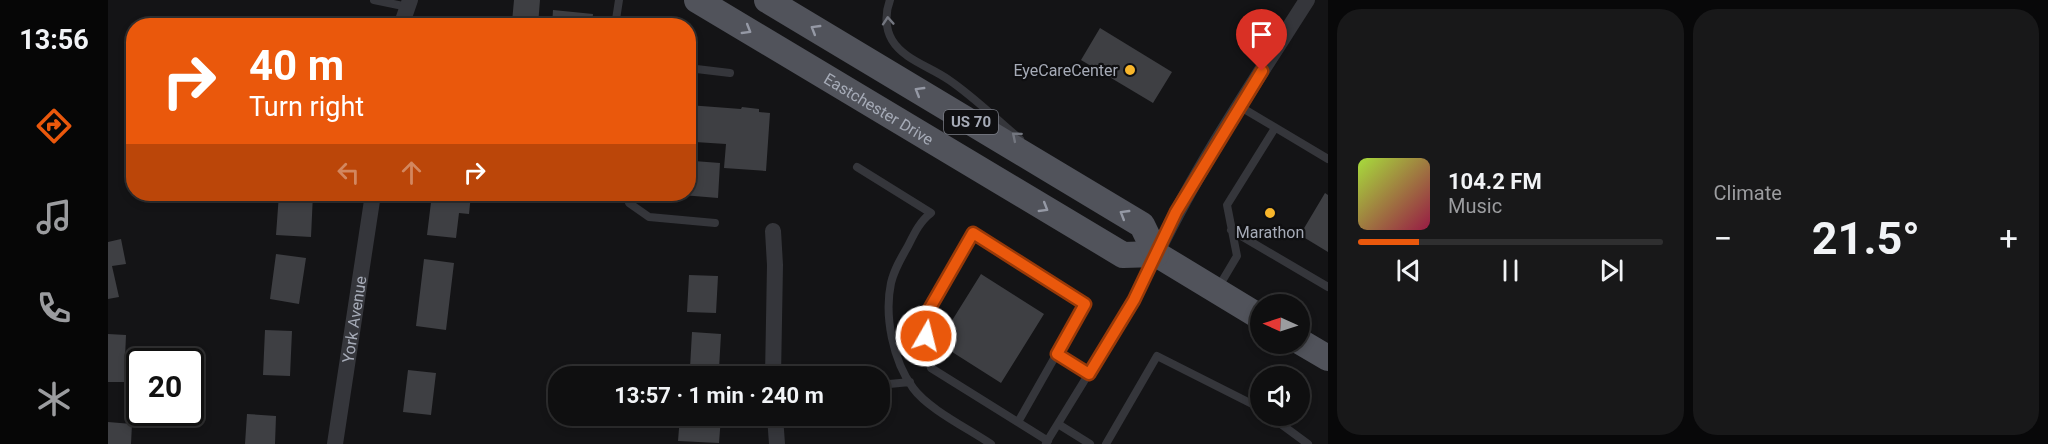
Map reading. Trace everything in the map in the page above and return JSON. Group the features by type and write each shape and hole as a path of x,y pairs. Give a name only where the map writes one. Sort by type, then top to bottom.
{"main road":[{"name":"Eastchester Drive","path":"697,0 1124,255 1156,254"},
{"name":"US 70","path":"767,0 1142,225 1156,254"},
{"path":"1156,254 1250,311"},
{"path":"1310,346 1324,353"}],"street":[{"path":"1156,254 1176,212 1239,106 1307,0"},
{"path":"404,18 409,3"},
{"name":"York Avenue","path":"335,444 372,201"},
{"path":"773,231 775,264 773,366"},
{"path":"776,426 777,444"}],"lane":[{"path":"374,0 409,3"},
{"path":"616,18 619,0"},
{"path":"890,0 887,13 889,33 899,49 949,80 1077,186"},
{"path":"696,69 730,73"},
{"path":"1239,106 1328,159"},
{"path":"1217,291 1237,256 1227,205 1275,128"},
{"path":"856,167 931,213 917,229 896,267 889,295 889,312 897,355 910,382 924,400 991,444"},
{"path":"629,201 649,217 715,223"},
{"path":"1231,230 1328,287"},
{"path":"1018,422 1085,304 973,233 923,320 931,368 1047,442 1134,300 1156,254"},
{"path":"1057,354 1089,374"},
{"path":"1106,444 1157,356 1250,403"},
{"path":"890,384 910,382"},
{"path":"1058,424 1090,444"},
{"path":"1284,426 1308,444"}],"building":[{"path":"514,0 540,0 539,18 512,18"},
{"path":"553,10 593,14 593,18 552,18"},
{"path":"1100,28 1172,72 1153,103 1081,60"},
{"path":"696,106 741,109 742,107 770,113 766,171 724,168 726,144 696,142"},
{"path":"696,161 720,163 718,198 696,196"},
{"path":"1325,193 1328,195 1328,252 1300,235"},
{"path":"278,201 313,201 311,237 276,235"},
{"path":"431,201 470,201 469,214 459,213 456,238 427,235"},
{"path":"121,239 126,264 112,266 119,297 108,299 108,242"},
{"path":"276,254 306,258 299,304 270,299"},
{"path":"424,259 454,263 446,330 416,326"},
{"path":"981,274 1044,314 1001,383 938,343"},
{"path":"689,275 718,276 716,313 687,312"},
{"path":"265,330 292,331 290,376 263,375"},
{"path":"692,332 721,334 719,366 690,366"},
{"path":"108,334 126,335 124,382 108,382"},
{"path":"408,370 436,373 431,415 403,412"},
{"path":"247,414 276,416 275,444 245,444"},
{"path":"108,422 132,426 131,444 108,444"},
{"path":"679,426 720,426 719,443 678,441"}],"place":[{"name":"EyeCareCenter","path":"1130,70"},
{"name":"Marathon","path":"1270,213"}],"route":[{"path":"926,336 923,320 973,233 1085,304 1057,354 1089,374 1134,300 1176,212 1262,71"}]}
